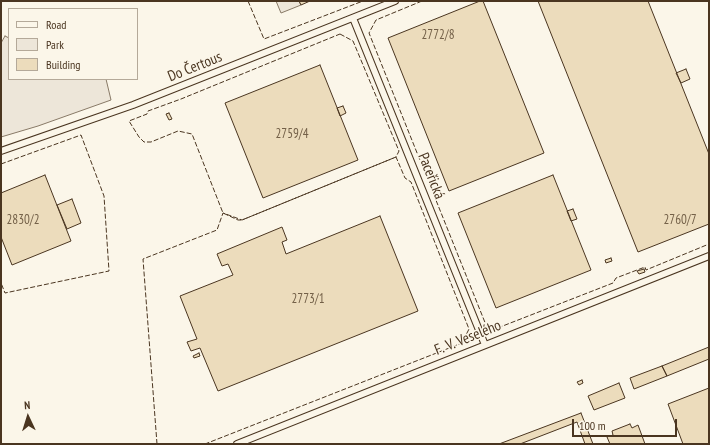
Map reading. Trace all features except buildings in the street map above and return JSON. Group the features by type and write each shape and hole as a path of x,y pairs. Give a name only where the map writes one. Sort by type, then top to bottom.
{"street":[{"name":"Do Čertous","path":"1,151 133,105 395,1"},
{"name":"Paceřická","path":"353,18 486,345"},
{"name":"F. V. Veselého","path":"237,444 709,256"}],"green space":[{"path":"276,1 299,1 301,5 281,13"},
{"path":"5,36 8,38 8,80 106,80 111,100 38,126 1,137 1,43"}],"fence":[{"path":"248,1 264,39 363,1"},
{"path":"422,1 376,20 369,33 486,325 495,329 613,283 616,278 645,267 646,270 709,244"},
{"path":"340,34 353,41 399,151 396,157 242,220 238,220 223,213 192,134 178,131 151,142 144,142 129,121 147,114 148,111 340,34"},
{"path":"1,164 81,135 104,196 109,271 5,293 1,283"},
{"path":"157,444 143,259 217,230 223,213 242,220 396,157 405,178 411,182 469,329 462,343 205,444"}]}
